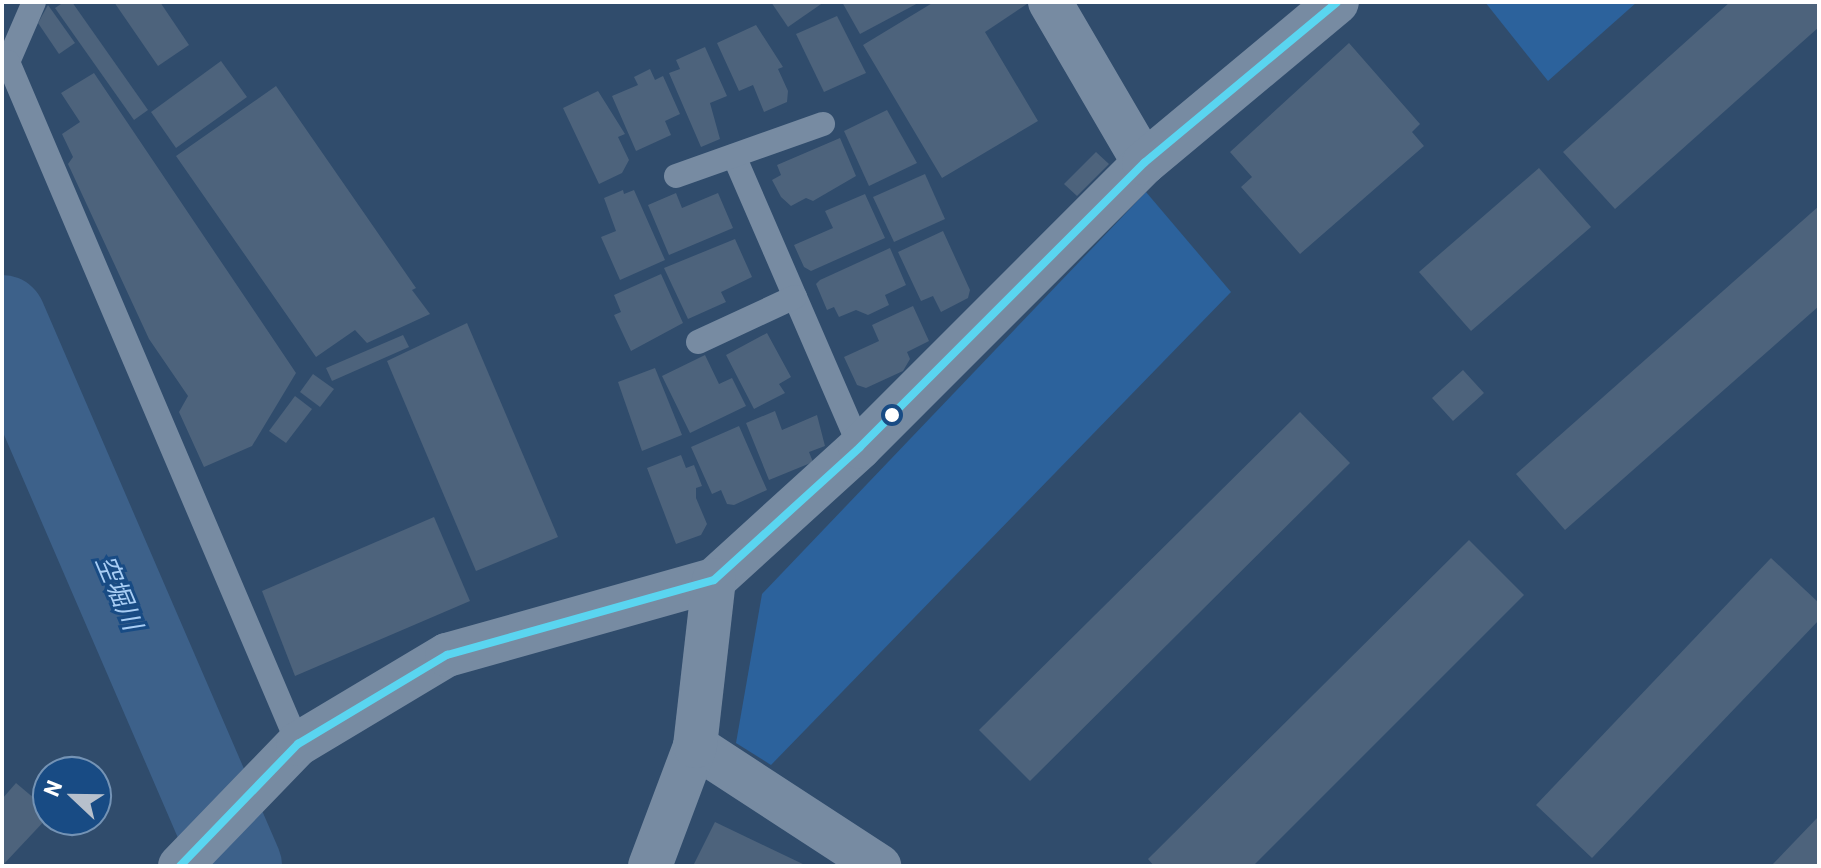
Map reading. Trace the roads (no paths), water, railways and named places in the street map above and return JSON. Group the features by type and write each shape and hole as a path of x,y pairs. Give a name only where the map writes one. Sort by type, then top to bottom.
{"street":[{"path":"1050,2 1144,163"},
{"path":"180,866 286,757 447,655 714,580 860,447 1144,163 1337,2"},
{"path":"650,866 695,746 714,580"},
{"path":"695,746 879,866"}],"lane":[{"path":"34,2 8,62 286,757"},
{"path":"676,176 823,124"},
{"path":"734,156 860,447"},
{"path":"698,342 795,297"}],"waterway":[{"name":"空堀川","path":"2,319 238,866"}]}
